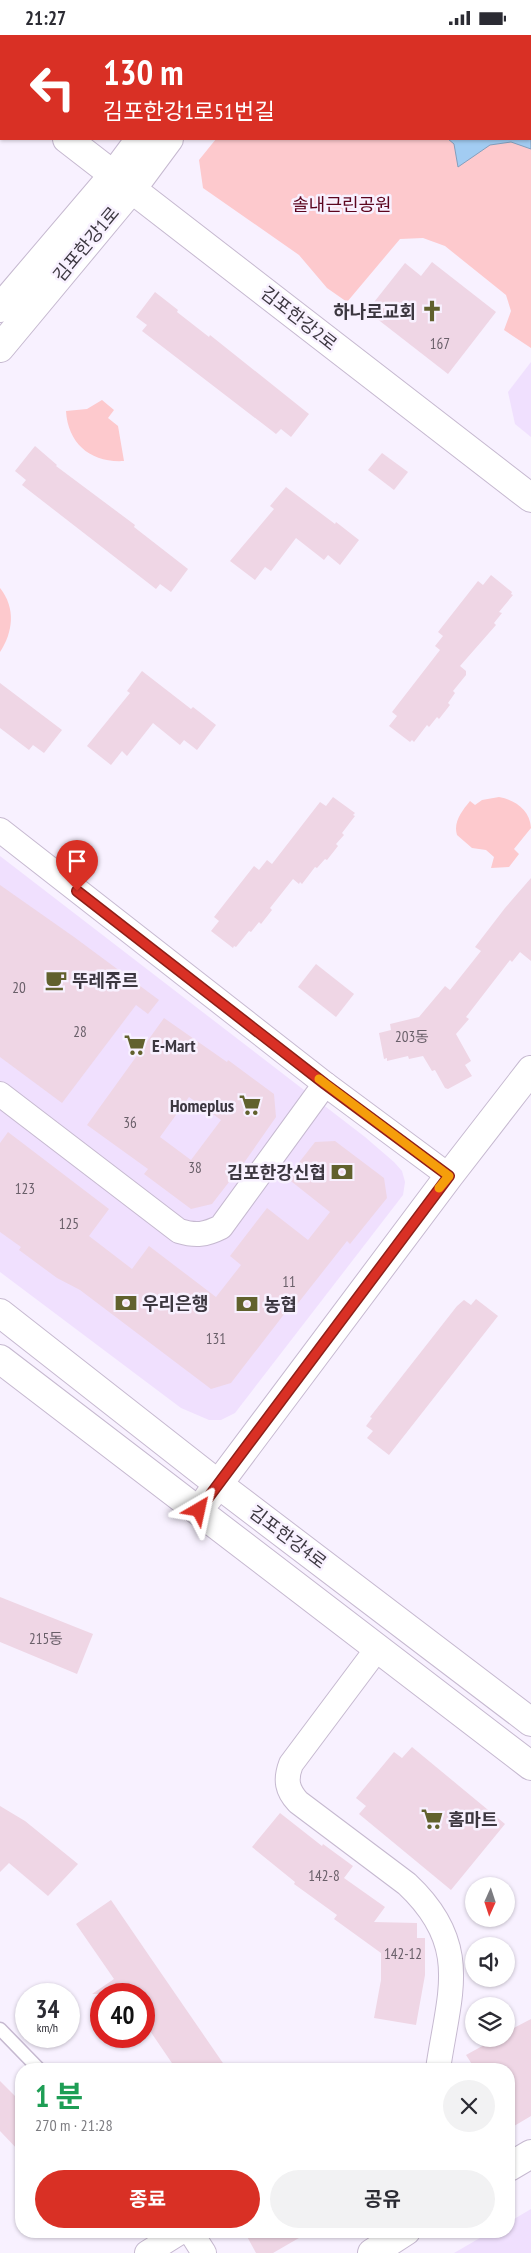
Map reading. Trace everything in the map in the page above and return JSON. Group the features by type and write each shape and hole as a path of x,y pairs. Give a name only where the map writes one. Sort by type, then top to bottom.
{"street":[{"name":"김포한강2로","path":"68,140 531,498"},
{"name":"김포한강1로","path":"0,348 123,181 140,140"},
{"name":"김포한강1로","path":"0,308 123,181 168,140"},
{"path":"0,830 325,1084 449,1176"},
{"path":"199,1510 449,1176 531,1070"},
{"path":"0,1094 179,1231 194,1236 208,1234 220,1227 325,1084"},
{"name":"김포한강4로","path":"0,1313 218,1484 531,1722"},
{"name":"김포한강4로","path":"2,1364 199,1510 531,1766"},
{"path":"378,1649 291,1764 287,1784 291,1794 298,1802 407,1884 432,1912 447,1948 452,1976 450,2001 439,2063"},
{"path":"515,2163 531,2154"},
{"path":"515,2172 531,2163"},
{"path":"147,2253 171,2238"},
{"path":"194,2238 204,2253"},
{"path":"372,2253 395,2238"},
{"path":"387,2253 410,2238"}],"lane":[{"path":"0,2029 33,2063"}],"shaded area":[{"path":"531,362 531,437 515,424 508,392"},
{"path":"0,856 365,1137 402,1171 405,1182 403,1195 235,1413 221,1420 209,1420 181,1408 0,1272"},
{"path":"531,2209 531,2253 454,2253 480,2238 515,2238 515,2218"}],"green space":[{"name":"솔내근린공원","path":"215,140 531,140 531,348 504,330 511,311 506,295 445,246 423,238 400,239 347,302 327,288 299,255 203,188 199,160"},
{"path":"102,400 114,410 108,418 118,426 124,461 101,459 92,455 83,449 71,433 66,411 87,409"},
{"path":"0,588 9,604 11,620 8,636 0,652"},
{"path":"499,797 516,803 521,807 528,816 531,828 514,849 519,854 509,867 491,868 494,857 486,850 472,848 457,835 456,826 461,813 470,801 475,805 482,800"}],"water":[{"path":"449,140 531,140 531,149 511,142 490,145 458,167 454,144"}],"building":[{"name":"하나로교회","path":"432,262 496,312 448,374 367,311 405,263 421,276"},
{"path":"155,292 178,310 177,312 209,337 210,335 309,414 291,437 281,429 276,434 142,331 147,325 136,317"},
{"path":"35,446 56,466 135,525 134,527 188,569 171,592 160,584 156,589 22,485 26,480 15,471"},
{"path":"382,453 408,472 394,490 368,470"},
{"path":"286,487 359,540 340,565 328,555 324,560 296,538 271,571 265,567 255,580 230,561 274,509 270,506"},
{"path":"491,575 512,592 511,594 513,595 499,612 502,613 494,623 496,625 460,666 466,671 466,675 453,691 455,693 448,703 450,705 439,719 437,717 429,727 427,725 414,742 412,740 410,742 389,726 397,716 392,712 440,650 435,646 443,636 438,632 478,581 483,585"},
{"path":"142,671 191,709 193,707 216,725 197,750 184,740 180,745 153,723 127,756 122,751 111,765 87,746 130,693 127,691"},
{"path":"0,683 62,730 44,753 33,745 29,750 0,728"},
{"path":"333,797 355,813 353,815 355,816 342,833 344,835 336,844 338,846 327,860 325,859 317,868 315,867 302,884 293,879 270,908 272,910 261,924 259,922 251,932 249,931 236,947 234,946 233,948 211,931 219,921 214,917 254,866 259,870 267,860 272,864 320,802 326,806"},
{"path":"531,878 531,961 520,952 512,962 510,960 466,1017 469,1019 456,1034 471,1061 465,1065 472,1076 448,1089 445,1088 435,1070 432,1071 423,1056 409,1059 408,1056 387,1061 387,1058 384,1059 379,1033 391,1030 390,1024 419,1017 445,986 450,990 481,951 475,947"},
{"path":"0,885 159,1000 148,1014 136,1005 62,1103 0,1057"},
{"path":"316,964 354,994 336,1017 298,987"},
{"path":"164,1018 227,1062 228,1060 274,1094 276,1117 246,1160 212,1204 191,1209 144,1174 148,1169 87,1125","holes":["189,1097 221,1120 191,1160 160,1137"]},
{"path":"8,1132 109,1209 89,1236 132,1269 149,1246 216,1297 241,1265 230,1256 267,1208 308,1240 330,1212 287,1178 315,1142 335,1141 384,1178 387,1198 350,1244 347,1241 295,1307 292,1304 231,1383 211,1389 80,1290 57,1278 19,1250 21,1247 0,1232 0,1143"},
{"path":"476,1299 498,1316 389,1455 367,1438 373,1431 366,1426 372,1418 370,1417 457,1306 464,1300 471,1305"},
{"path":"0,1597 93,1634 77,1674 0,1642"},
{"name":"홈마트","path":"412,1747 505,1824 451,1890 359,1814 366,1806 356,1798 394,1752 402,1758"},
{"path":"0,1806 25,1821 78,1864 48,1896 9,1863 0,1872"},
{"path":"280,1813 322,1846 323,1844 353,1866 344,1878 385,1907 374,1922 417,1923 417,1938 425,1938 425,1975 416,2025 374,2018 381,1980 381,1953 334,1919 337,1915 294,1884 295,1882 252,1847"},
{"path":"111,1900 223,2063 172,2063 155,2038 155,1983 108,1983 114,1979 76,1924"},
{"path":"531,2019 531,2116 515,2125 515,2063 471,2063 466,2055 480,2047 515,2047 515,2027"},
{"path":"0,2081 15,2096 15,2147 0,2131"},
{"path":"248,2238 299,2238 273,2253 256,2253"}],"slow traffic":[{"path":"319,1079 449,1176 439,1188"}],"place":[{"name":"하나로교회","path":"432,311"},
{"name":"뚜레쥬르","path":"56,980"},
{"name":"E-Mart","path":"135,1045"},
{"name":"Homeplus","path":"250,1105"},
{"name":"김포한강신협","path":"342,1172"},
{"name":"우리은행","path":"126,1303"},
{"name":"농협","path":"247,1304"},
{"name":"홈마트","path":"432,1819"}],"route":[{"path":"77,891 325,1084 449,1176 199,1510"}]}
